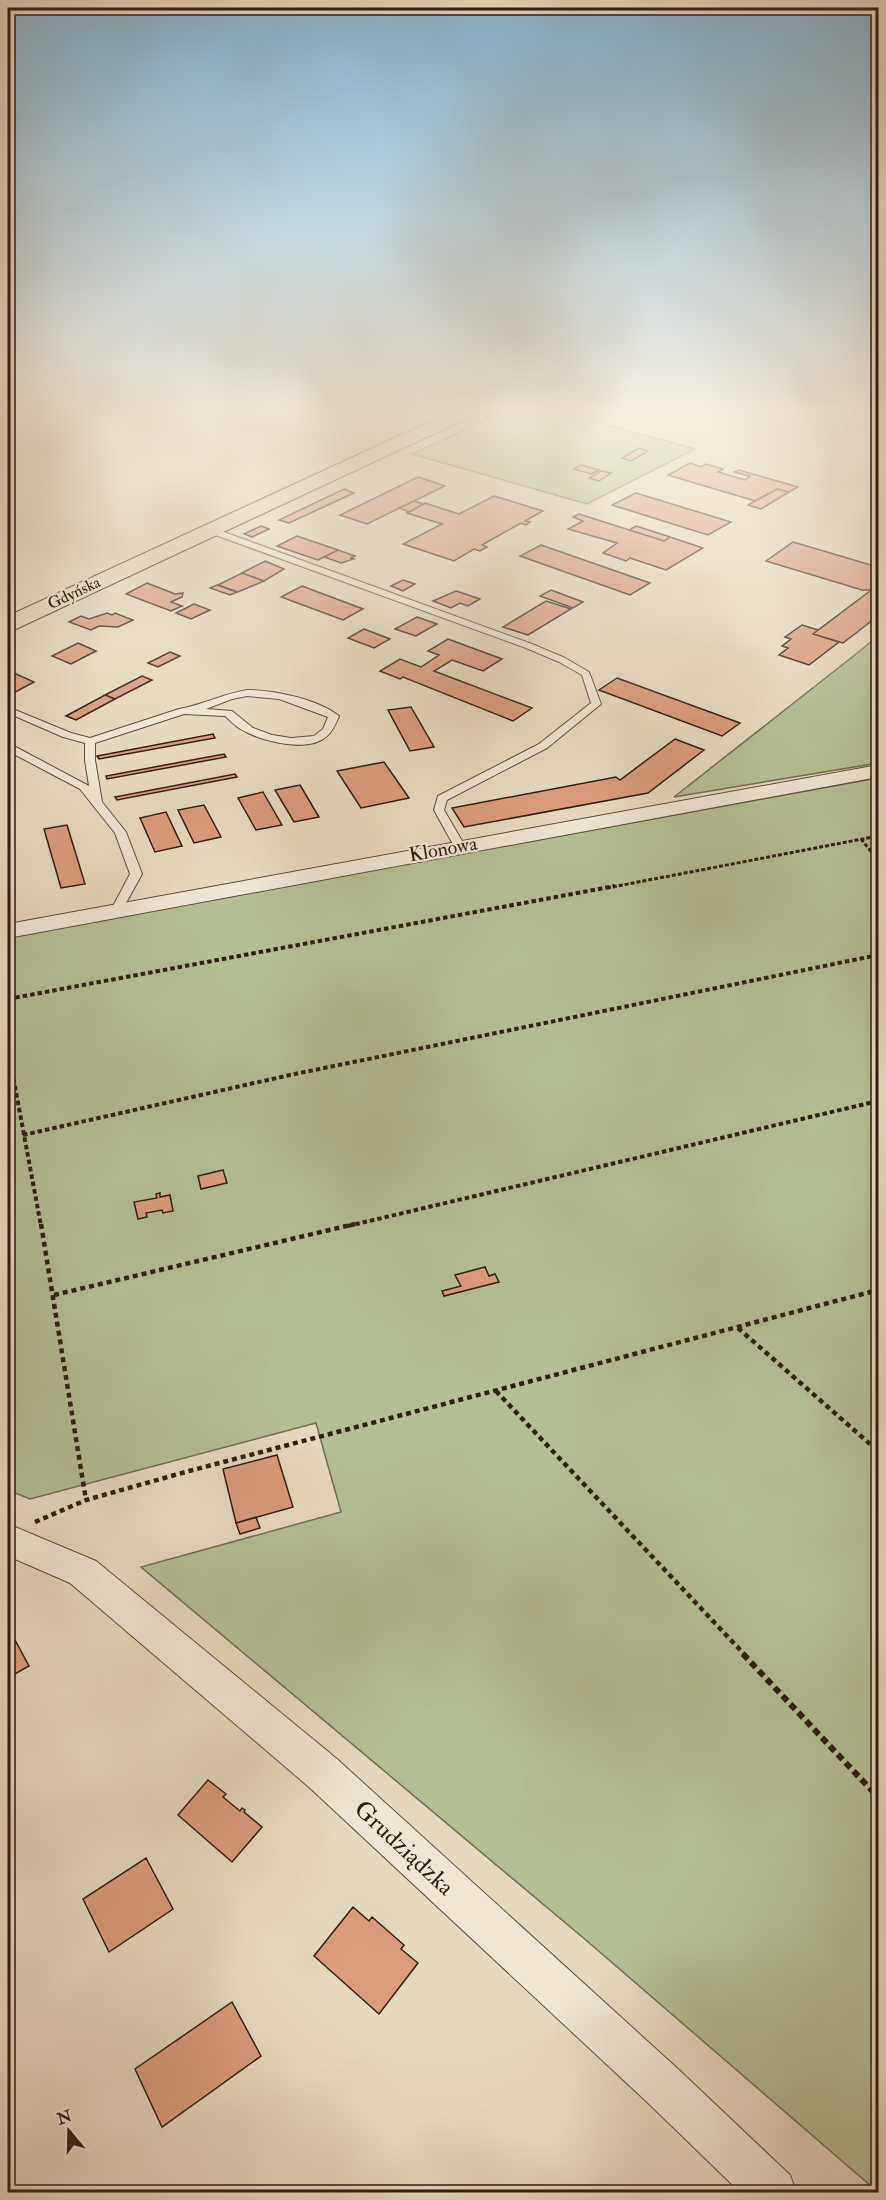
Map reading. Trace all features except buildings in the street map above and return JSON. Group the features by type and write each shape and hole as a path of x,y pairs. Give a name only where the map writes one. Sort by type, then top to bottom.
{"main road":[{"name":"Gdyńska","path":"8,624 245,514"}],"street":[{"name":"Klonowa","path":"8,931 459,846 879,771"},
{"name":"Grudziądzka","path":"17,1533 83,1572 323,1773 662,2085 773,2193"}],"lane":[{"path":"210,530 519,643 562,660 586,674 596,704 543,746 442,798 439,810 459,846"},
{"path":"8,710 67,735 90,741 183,711 192,712 228,713 242,727 265,737 293,742 317,739 328,731 334,716 278,693 240,693 209,702 192,712"},
{"path":"90,741 90,760 97,804"},
{"path":"8,747 84,787 120,832 136,873 117,910"}],"path":[{"path":"8,999 244,957 879,836"},
{"path":"861,840 879,860"},
{"path":"23,1135 290,1075 879,955"},
{"path":"8,1048 54,1295 86,1500"},
{"path":"54,1295 879,1101"},
{"path":"17,1533 86,1500 879,1290"},
{"path":"738,1328 879,1451"},
{"path":"496,1391 879,1797"}],"green space":[{"path":"878,636 878,763 674,797 856,654"},
{"path":"878,778 878,2192 587,1941 141,1567 341,1512 316,1423 30,1499 8,1490 8,936"}]}
